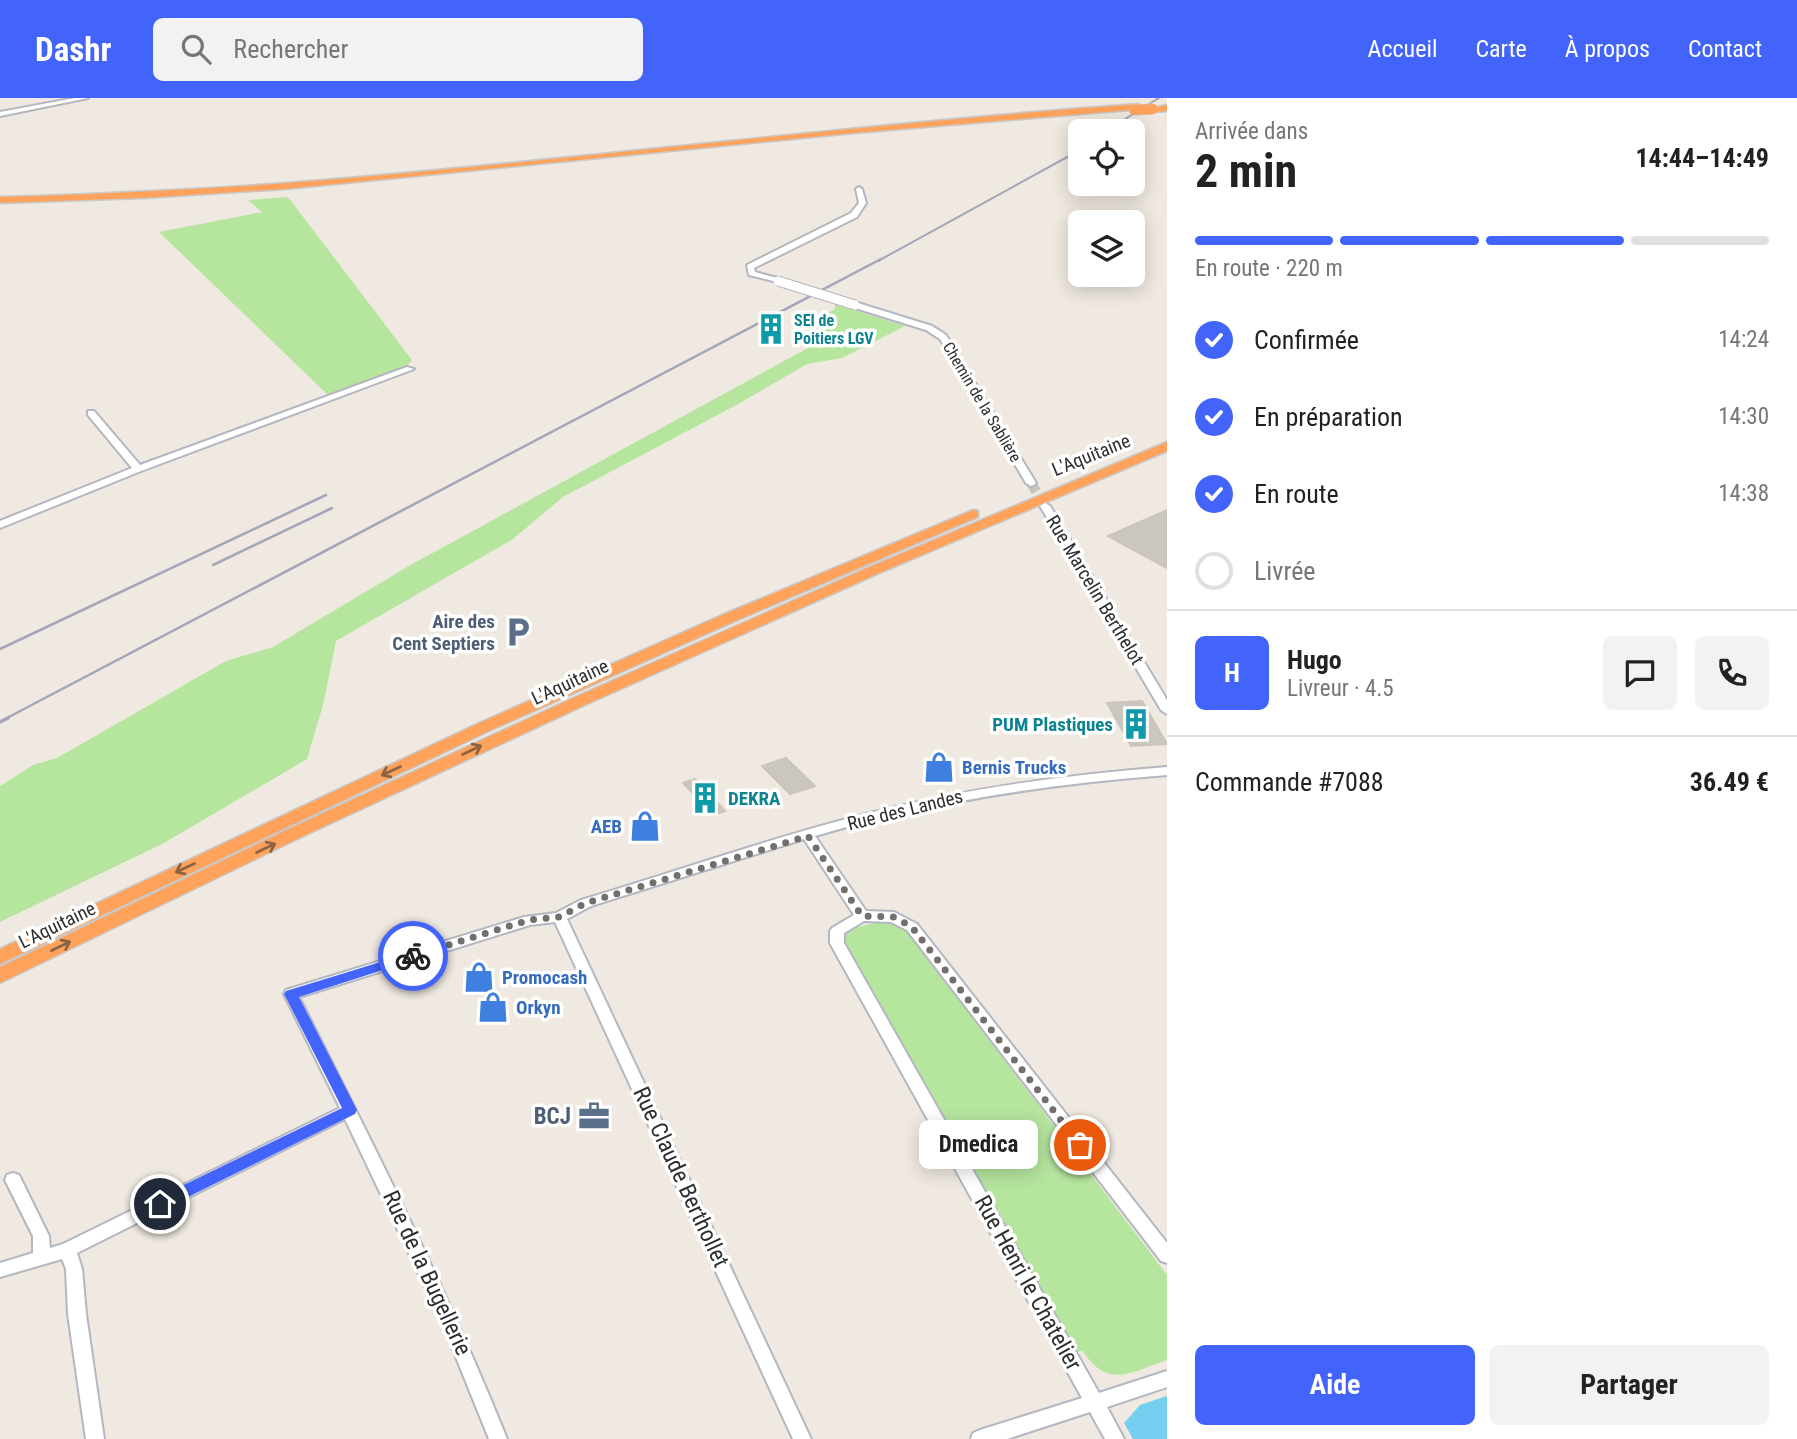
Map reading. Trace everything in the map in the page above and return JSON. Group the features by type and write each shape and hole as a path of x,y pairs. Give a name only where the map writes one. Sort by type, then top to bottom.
{"highway":[{"path":"0,201 312,185 879,128 1096,109 1162,106"},
{"path":"0,201 220,195 337,187 1138,107"},
{"name":"L'Aquitaine","path":"0,957 200,861 621,667 882,551 1167,434"},
{"name":"L'Aquitaine","path":"0,976 633,676 878,567 1167,446"}],"street":[{"path":"0,114 85,98"},
{"name":"Chemin de la Sablière","path":"859,189 863,203 854,215 750,267 752,274 929,328 943,337 1031,483"},
{"path":"0,524 138,468 410,369"},
{"path":"90,413 138,468"},
{"name":"Rue Marcelin Berthelot","path":"1045,506 1167,710"},
{"name":"Rue des Landes","path":"291,994 529,920 559,917 586,903 889,812 977,793 1102,776 1167,771"},
{"path":"808,836 862,916 894,917 912,927 1167,1256"},
{"name":"Rue Henri le Chatelier","path":"862,916 837,931 836,943 1115,1439"},
{"name":"Rue Claude Berthollet","path":"559,917 573,942 802,1439"},
{"name":"Rue de la Bugellerie","path":"291,994 350,1110 452,1324 498,1439"},
{"path":"0,1270 67,1250 350,1110"},
{"path":"13,1180 41,1236 42,1258"},
{"path":"67,1250 74,1269 95,1439"},
{"path":"980,1439 1167,1379"}],"green space":[{"path":"288,197 412,360 406,367 330,397 159,232 262,212 248,200"},
{"path":"835,304 905,326 842,358 807,364 740,403 563,497 513,539 336,641 323,705 307,759 164,843 0,922 0,786 33,765 57,758 226,661 273,647 407,567 808,348 808,343 831,323 828,313 835,309"},
{"path":"882,921 899,924 905,929 1167,1275 1167,1360 1121,1375 1101,1371 1083,1351 1076,1352 844,946 842,935 847,930"}],"water":[{"path":"1167,1396 1167,1439 1133,1439 1124,1423 1140,1405"}],"building":[{"path":"1167,510 1167,568 1108,536"},
{"name":"PUM Plastiques","path":"1142,701 1167,744 1131,746 1107,703"},
{"path":"786,758 815,786 790,794 762,766"},
{"name":"DEKRA","path":"695,779 725,811 713,815 683,783"}],"tunnel":[{"path":"1031,483 1045,506"}],"railway":[{"path":"1125,119 1159,98"},
{"path":"878,261 1068,157"},
{"path":"5,719 881,259"},
{"path":"0,649 326,495"},
{"path":"213,565 332,508"},
{"path":"0,722 8,718"}],"way so far":[{"path":"413,956 529,920 559,917 586,903 808,836 862,916 894,917 912,927 1080,1145"}],"place":[{"name":"SEI de Poitiers LGV","path":"771,329"},
{"name":"Aire des Cent Septiers","path":"518,632"},
{"name":"PUM Plastiques","path":"1136,724"},
{"name":"Bernis Trucks","path":"939,767"},
{"name":"DEKRA","path":"705,798"},
{"name":"AEB","path":"645,826"},
{"name":"Promocash","path":"479,977"},
{"name":"Orkyn","path":"493,1007"},
{"name":"BCJ","path":"594,1116"},
{"name":"Dmedica","path":"1080,1145"}],"route":[{"path":"160,1204 350,1110 291,994 413,956"}]}
